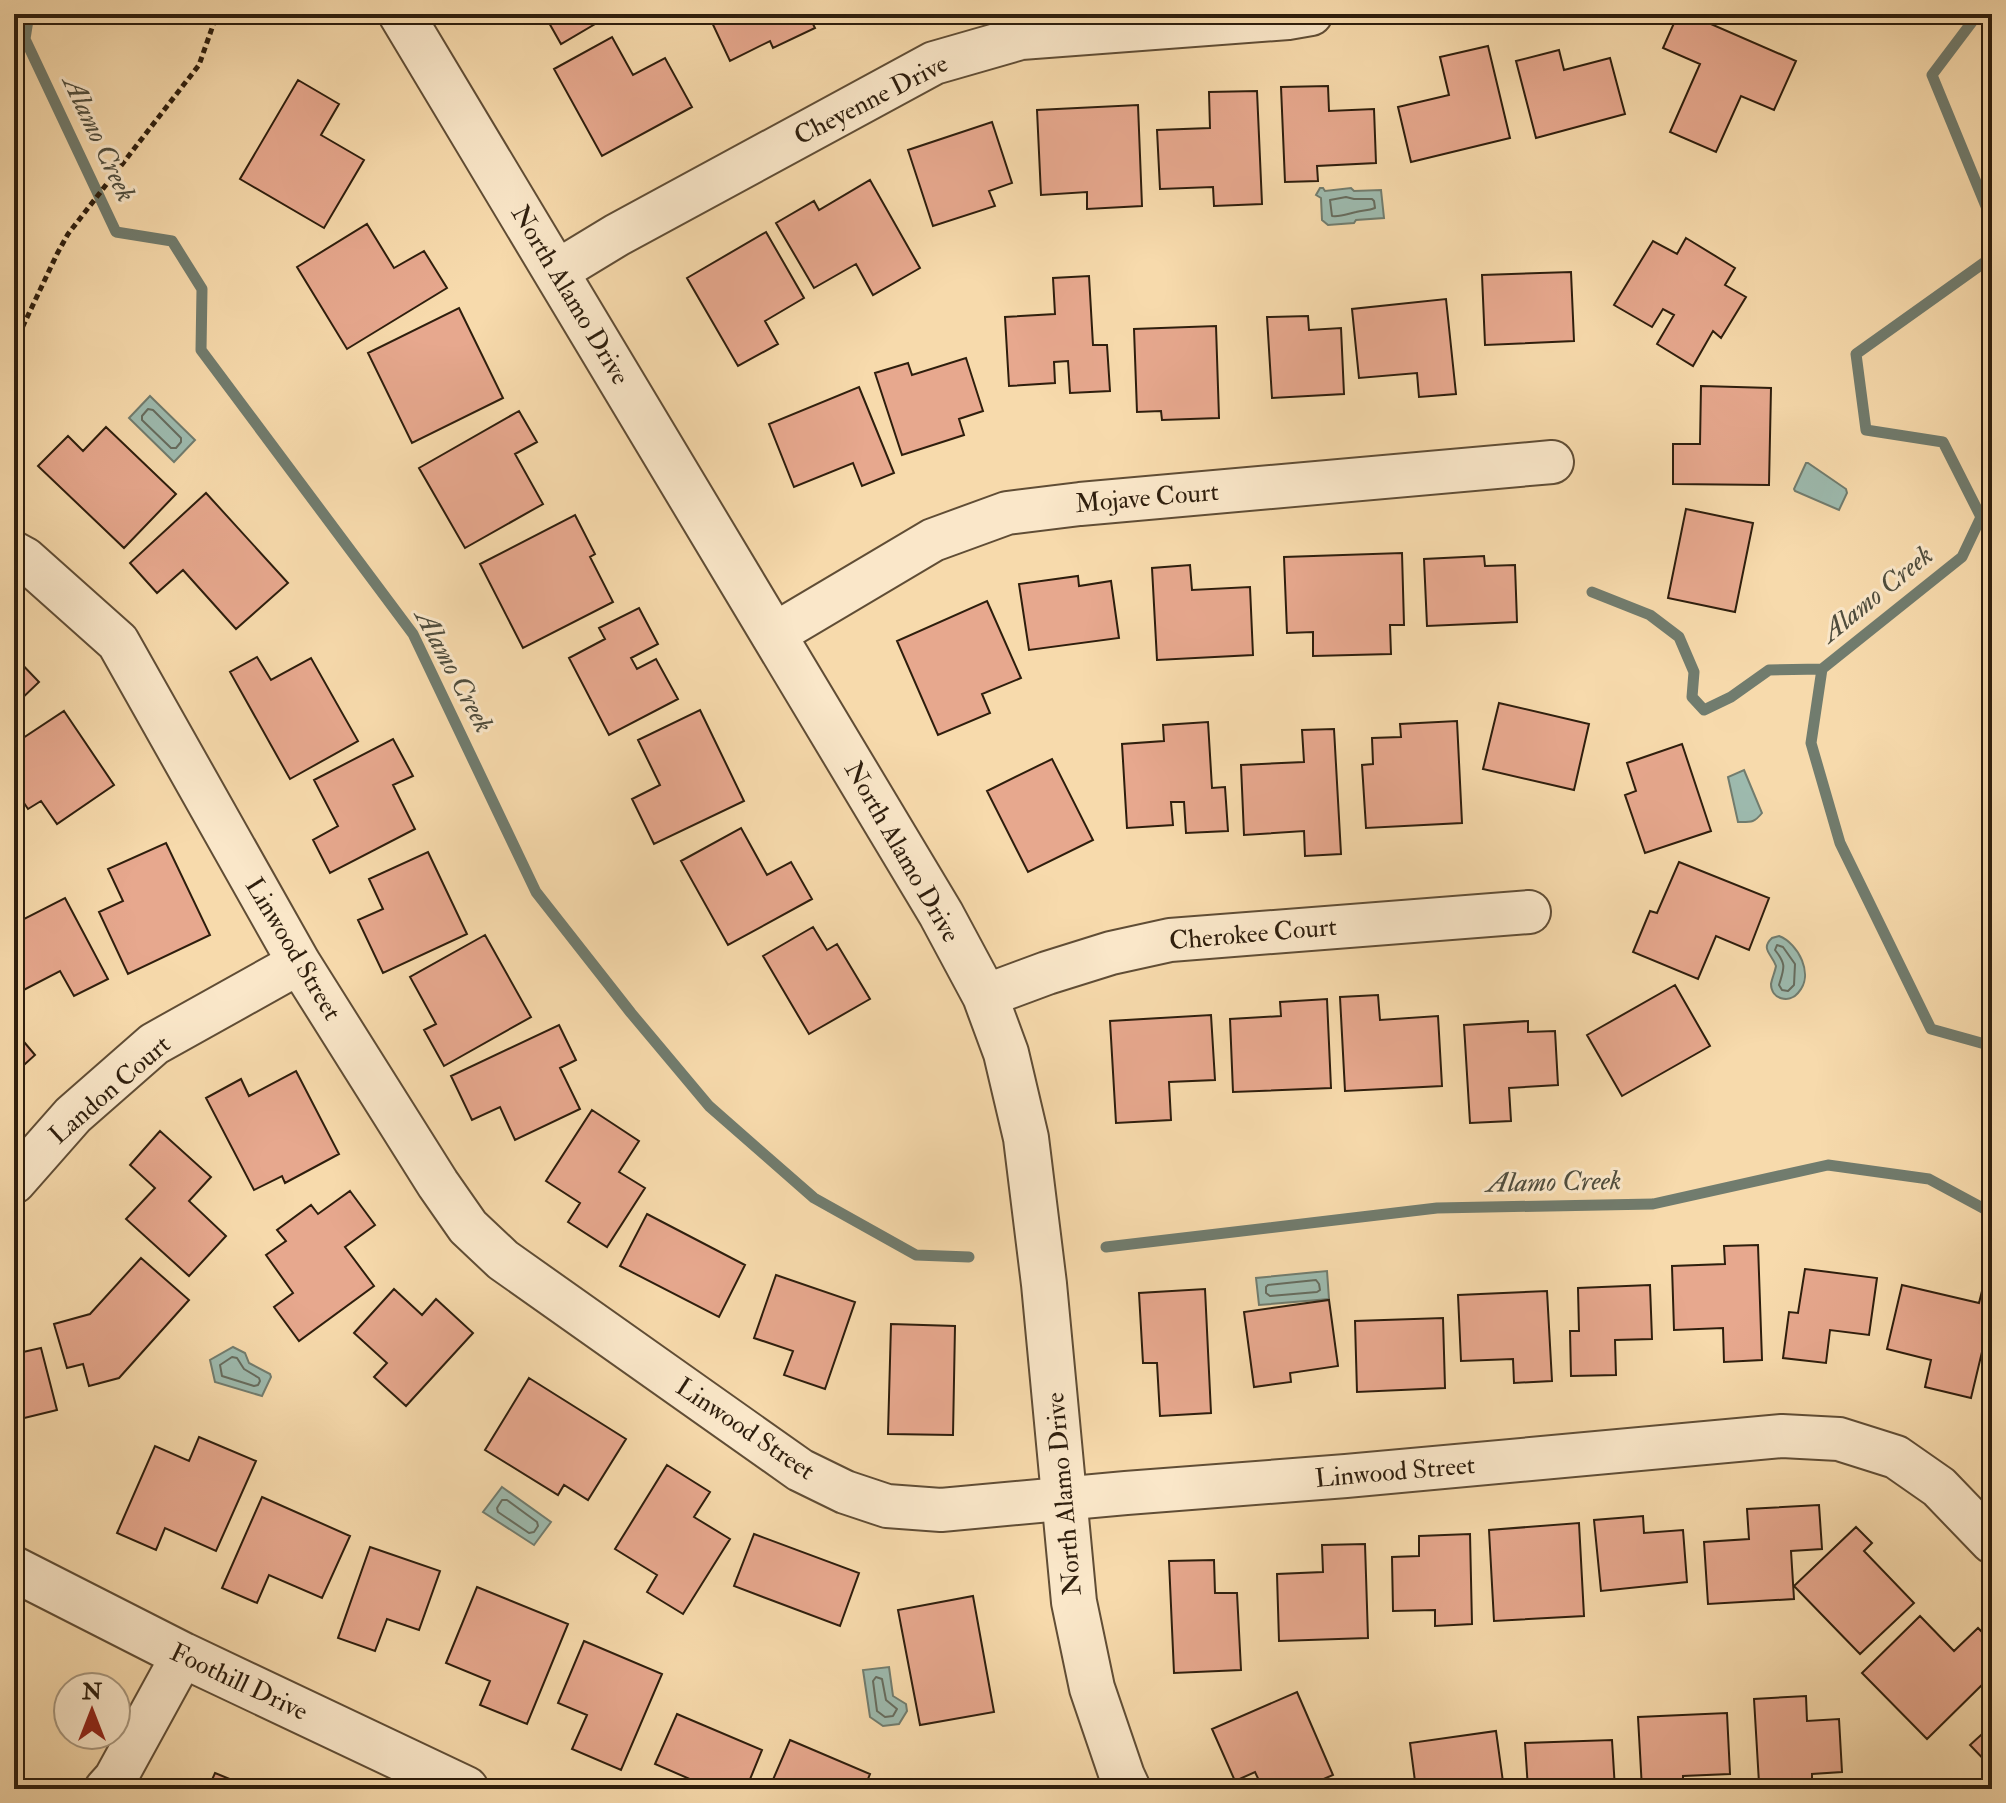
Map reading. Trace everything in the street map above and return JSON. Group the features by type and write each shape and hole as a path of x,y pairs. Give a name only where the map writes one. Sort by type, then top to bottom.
{"street":[{"name":"North Alamo Drive","path":"401,14 941,914 985,996 1006,1053 1026,1138 1044,1284 1074,1602 1092,1688 1128,1789"},
{"name":"Cheyenne Drive","path":"556,272 617,235 934,63 1019,26 1288,18 1311,14"},
{"name":"Mojave Court","path":"773,635 933,540 1007,513 1552,462"},
{"name":"Linwood Street","path":"14,553 25,559 118,642 299,963 468,1227 503,1260 800,1470 845,1492 887,1506 941,1510 1782,1436 1839,1439 1896,1457 1939,1487 1992,1542"},
{"name":"Cherokee Court","path":"985,996 1111,953 1170,940 1529,912"},
{"name":"Landon Court","path":"14,1182 73,1115 154,1044 299,963"},
{"name":"Foothill Drive","path":"14,1569 183,1655 466,1789"},
{"path":"106,1789 115,1779 183,1655"}],"path":[{"path":"14,345 68,234 199,65 217,14"}],"water":[{"path":"1320,188 1325,191 1351,188 1354,191 1381,190 1384,218 1328,225 1322,220 1321,198 1316,195"},
{"path":"150,396 195,440 174,462 129,418"},
{"path":"1806,463 1846,489 1839,510 1795,491"},
{"path":"1744,770 1762,813 1752,821 1738,822 1728,777"},
{"path":"1779,936 1798,952 1805,977 1798,993 1786,999 1774,993 1771,984 1776,966 1767,945 1772,938"},
{"path":"1327,1271 1329,1299 1259,1305 1256,1278"},
{"path":"233,1347 245,1353 249,1363 270,1374 262,1396 215,1382 210,1360"},
{"path":"502,1487 551,1522 534,1545 483,1512"},
{"path":"889,1667 893,1696 906,1704 907,1711 899,1724 883,1726 870,1717 863,1670"}],"building":[{"path":"544,14 605,14 607,17 561,44"},
{"path":"708,14 808,14 815,28 773,48 770,41 730,61"},
{"path":"1678,14 1688,14 1796,61 1774,110 1741,96 1716,152 1670,132 1700,64 1663,48"},
{"path":"612,37 633,75 665,58 692,107 602,156 554,69"},
{"path":"1488,46 1510,138 1411,162 1398,107 1449,95 1440,57"},
{"path":"1559,50 1564,70 1610,58 1625,114 1536,138 1516,61"},
{"path":"298,80 339,104 321,135 364,160 324,228 240,179"},
{"path":"1328,86 1329,111 1374,109 1376,163 1317,166 1318,181 1285,182 1281,87"},
{"path":"1257,91 1262,204 1214,206 1213,187 1160,189 1157,130 1210,128 1209,92"},
{"path":"1138,105 1142,206 1087,209 1087,192 1041,195 1037,110"},
{"path":"992,122 1012,183 989,191 995,206 933,226 908,150"},
{"path":"870,180 920,268 873,295 856,264 814,288 776,223 814,201 819,210"},
{"path":"367,224 394,268 424,251 447,288 347,349 297,267"},
{"path":"766,232 804,298 765,321 778,344 738,366 687,278"},
{"path":"1686,238 1735,268 1725,285 1746,297 1721,338 1713,331 1693,366 1657,344 1674,315 1663,309 1652,327 1614,305 1653,241 1677,254"},
{"path":"1571,272 1574,341 1485,345 1482,275"},
{"path":"1089,276 1093,345 1107,345 1110,391 1070,393 1068,361 1054,362 1055,383 1009,386 1005,317 1055,314 1053,278"},
{"path":"1446,299 1456,394 1419,397 1417,373 1359,378 1352,309"},
{"path":"459,308 503,398 412,443 368,353"},
{"path":"1308,316 1309,330 1341,328 1344,394 1272,398 1267,317"},
{"path":"1216,326 1219,418 1162,420 1161,411 1137,412 1134,329"},
{"path":"966,358 983,411 959,419 964,435 902,455 875,373 908,363 912,375"},
{"path":"1701,386 1771,388 1769,485 1673,484 1673,444 1700,444"},
{"path":"859,387 894,473 862,486 853,463 794,487 769,424"},
{"path":"519,411 537,442 515,454 543,504 465,548 419,468"},
{"path":"106,427 176,494 124,548 38,466 68,436 83,451"},
{"path":"206,493 288,583 236,629 183,570 157,593 130,563"},
{"path":"1686,509 1753,523 1735,612 1668,598"},
{"path":"575,515 595,554 590,557 613,602 523,648 480,564"},
{"path":"1402,553 1404,625 1390,625 1391,654 1313,656 1313,632 1287,633 1284,557"},
{"path":"1484,556 1485,566 1515,565 1517,622 1427,626 1424,559"},
{"path":"1190,565 1192,590 1250,587 1253,655 1157,660 1152,568"},
{"path":"1078,576 1079,586 1111,581 1119,638 1029,650 1019,584"},
{"path":"987,601 1021,678 982,694 990,713 938,735 897,641"},
{"path":"639,608 658,644 631,658 637,669 656,659 678,699 609,735 569,658 605,639 599,628"},
{"path":"14,656 39,682 14,706"},
{"path":"257,657 271,680 311,658 358,741 290,779 230,672"},
{"path":"1499,703 1589,724 1574,790 1483,769"},
{"path":"700,710 744,801 654,844 632,799 660,785 638,740"},
{"path":"64,711 114,785 57,824 41,801 28,809 14,788 14,779 21,774 14,764 14,744"},
{"path":"1457,721 1462,823 1366,828 1362,765 1373,764 1372,738 1401,737 1400,724"},
{"path":"1208,722 1212,788 1225,787 1228,831 1186,833 1184,802 1171,802 1173,825 1127,828 1122,744 1164,741 1163,725"},
{"path":"1334,729 1341,854 1305,856 1304,831 1244,835 1241,765 1304,762 1302,730"},
{"path":"393,739 413,776 393,785 415,829 330,873 313,840 338,826 314,780"},
{"path":"1682,744 1711,831 1645,853 1625,795 1636,791 1627,763"},
{"path":"1052,759 1093,840 1028,872 987,791"},
{"path":"741,828 767,875 791,862 812,899 728,945 681,861"},
{"path":"166,843 210,935 128,974 99,912 123,901 108,869"},
{"path":"428,852 467,934 383,973 358,920 383,909 369,879"},
{"path":"1679,862 1769,898 1749,950 1716,936 1698,979 1633,952 1650,911 1657,913"},
{"path":"65,898 108,979 74,996 60,971 14,995 14,924"},
{"path":"813,927 827,950 837,944 870,999 809,1034 763,956"},
{"path":"485,935 531,1017 444,1066 424,1030 436,1024 410,977"},
{"path":"1675,985 1710,1046 1622,1096 1587,1035"},
{"path":"1378,995 1380,1020 1438,1016 1442,1086 1345,1091 1340,997"},
{"path":"1327,999 1331,1088 1233,1092 1230,1019 1281,1016 1280,1002"},
{"path":"1211,1015 1215,1080 1169,1082 1171,1120 1116,1123 1110,1021"},
{"path":"1528,1021 1528,1032 1555,1031 1558,1085 1509,1088 1511,1121 1470,1123 1464,1025"},
{"path":"559,1025 576,1060 560,1068 580,1109 515,1140 500,1107 472,1120 451,1076"},
{"path":"14,1030 35,1055 14,1074"},
{"path":"296,1071 339,1154 285,1183 282,1176 254,1190 206,1098 241,1079 249,1096"},
{"path":"592,1110 639,1141 619,1172 645,1188 607,1247 568,1222 580,1203 546,1181"},
{"path":"160,1131 211,1177 189,1201 226,1236 189,1276 126,1219 155,1188 130,1165"},
{"path":"350,1191 375,1225 345,1247 374,1286 299,1341 274,1307 293,1293 266,1255 286,1241 277,1230 311,1205 318,1214"},
{"path":"647,1214 745,1265 719,1317 620,1266"},
{"path":"1758,1245 1762,1360 1724,1362 1723,1328 1674,1330 1672,1266 1725,1264 1724,1246"},
{"path":"141,1258 189,1300 119,1378 89,1386 83,1364 67,1368 54,1324 90,1314"},
{"path":"1805,1269 1877,1278 1869,1335 1830,1330 1826,1363 1783,1358 1789,1312 1798,1313"},
{"path":"776,1275 855,1302 825,1389 784,1375 793,1351 754,1338"},
{"path":"1650,1285 1652,1339 1615,1340 1616,1375 1571,1376 1570,1331 1579,1331 1578,1288"},
{"path":"1902,1285 1979,1303 1983,1287 1992,1289 1992,1310 1971,1398 1925,1387 1931,1360 1887,1349"},
{"path":"394,1289 422,1315 436,1299 473,1333 406,1406 374,1377 387,1363 354,1333"},
{"path":"1205,1289 1211,1413 1160,1416 1157,1363 1143,1363 1139,1293"},
{"path":"1547,1291 1552,1381 1514,1383 1513,1359 1461,1361 1458,1295"},
{"path":"1329,1300 1338,1366 1290,1373 1291,1382 1254,1387 1244,1312"},
{"path":"1443,1318 1445,1388 1357,1392 1355,1321"},
{"path":"891,1324 955,1326 953,1435 888,1434"},
{"path":"41,1348 57,1410 16,1420 17,1424 14,1424 14,1354"},
{"path":"529,1378 626,1439 588,1500 564,1485 558,1495 485,1450"},
{"path":"199,1437 256,1461 216,1551 165,1528 156,1550 117,1533 155,1446 189,1461"},
{"path":"667,1465 710,1492 694,1517 730,1539 683,1614 647,1592 657,1575 615,1549"},
{"path":"262,1497 350,1536 322,1598 269,1575 257,1603 222,1588"},
{"path":"1819,1505 1822,1549 1791,1551 1794,1599 1708,1604 1704,1542 1749,1539 1747,1509"},
{"path":"1643,1516 1644,1533 1683,1530 1687,1582 1601,1591 1594,1520"},
{"path":"1579,1523 1584,1616 1494,1621 1489,1530"},
{"path":"1856,1527 1872,1543 1864,1551 1914,1603 1860,1654 1794,1586"},
{"path":"754,1534 859,1573 840,1626 734,1586"},
{"path":"1470,1534 1472,1624 1435,1626 1435,1610 1393,1611 1392,1557 1419,1556 1419,1536"},
{"path":"1365,1544 1368,1638 1279,1641 1277,1574 1323,1572 1322,1545"},
{"path":"370,1547 440,1571 419,1630 387,1619 375,1651 338,1638"},
{"path":"1214,1560 1215,1593 1237,1593 1241,1670 1174,1673 1169,1561"},
{"path":"477,1587 568,1624 527,1724 480,1705 490,1681 446,1663"},
{"path":"973,1596 994,1712 920,1725 898,1610"},
{"path":"1920,1616 1954,1651 1978,1628 1992,1642 1992,1675 1927,1739 1862,1673"},
{"path":"584,1641 662,1674 621,1770 572,1749 587,1715 558,1703"},
{"path":"1297,1692 1333,1775 1300,1789 1263,1789 1255,1772 1235,1781 1212,1729"},
{"path":"1806,1696 1807,1721 1839,1719 1842,1772 1812,1774 1812,1781 1759,1783 1754,1699"},
{"path":"1727,1713 1730,1774 1683,1776 1683,1789 1642,1789 1638,1717"},
{"path":"677,1714 762,1750 746,1789 697,1789 699,1783 655,1764"},
{"path":"1992,1725 1992,1768 1970,1745"},
{"path":"1496,1731 1504,1789 1416,1789 1410,1743"},
{"path":"790,1740 870,1774 864,1789 769,1789"},
{"path":"1612,1740 1615,1789 1528,1789 1525,1743"},
{"path":"215,1773 254,1789 208,1789"}],"waterway":[{"name":"Alamo Creek","path":"29,14 25,39 116,232 172,241 202,289 201,350 413,634 536,892 709,1106 814,1198 916,1255 969,1257"},
{"name":"Alamo Creek","path":"1978,14 1932,75 1992,221"},
{"name":"Alamo Creek","path":"1992,257 1856,354 1866,430 1943,442 1981,517 1962,557 1822,669 1811,743 1840,843 1931,1029 1992,1046"},
{"path":"1592,592 1650,615 1679,637 1694,672 1692,697 1704,710 1731,697 1769,670 1822,669"},
{"name":"Alamo Creek","path":"1106,1247 1437,1208 1653,1204 1828,1165 1929,1179 1992,1213"}]}
